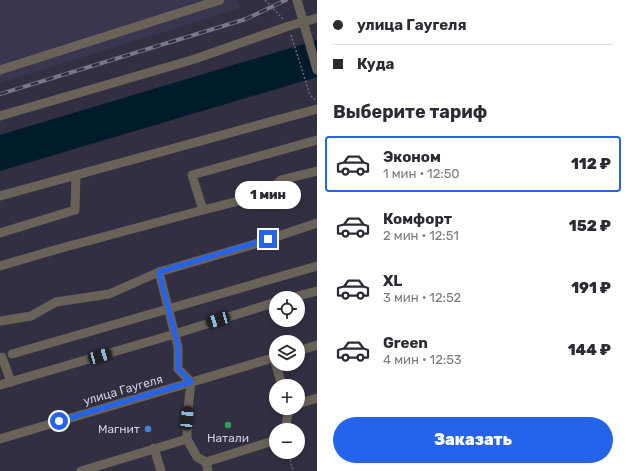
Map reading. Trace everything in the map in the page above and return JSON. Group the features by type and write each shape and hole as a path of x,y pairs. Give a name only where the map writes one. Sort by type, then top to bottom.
{"street":[{"path":"0,70 220,0"},
{"path":"297,0 317,70"},
{"path":"0,116 195,59 289,26 304,27 317,18"},
{"path":"0,196 317,109"},
{"path":"203,210 192,175 317,140"},
{"path":"0,266 58,248 266,194 281,180 317,171"},
{"path":"0,233 75,210 76,175"},
{"path":"0,321 31,316 56,302 109,294 159,272 255,244 317,223"},
{"path":"12,354 317,266"},
{"path":"159,272 178,346 178,369 191,382 187,418 187,439 197,457 206,462 269,442"},
{"path":"305,294 317,291"},
{"path":"0,385 175,334 269,304"},
{"path":"305,349 317,345"},
{"path":"0,358 2,357 11,382"},
{"name":"улица Гаугеля","path":"0,438 269,359"},
{"path":"305,403 316,402"},
{"path":"81,471 102,468 154,448 187,439"},
{"path":"154,448 161,471"},
{"path":"206,462 208,471"}],"path":[{"path":"265,0 289,26 306,85 310,95 317,102"},
{"path":"290,459 293,471"}],"shaded area":[{"path":"0,0 237,0 240,8 0,83"}],"water":[{"path":"317,40 317,77 0,171 0,135"}],"railway":[{"path":"0,94 246,19 286,0"}],"place":[{"name":"Натали","path":"228,425"},
{"name":"Магнит","path":"148,429"}],"route":[{"path":"59,421 191,382 178,369 178,346 159,272 268,239"}]}
